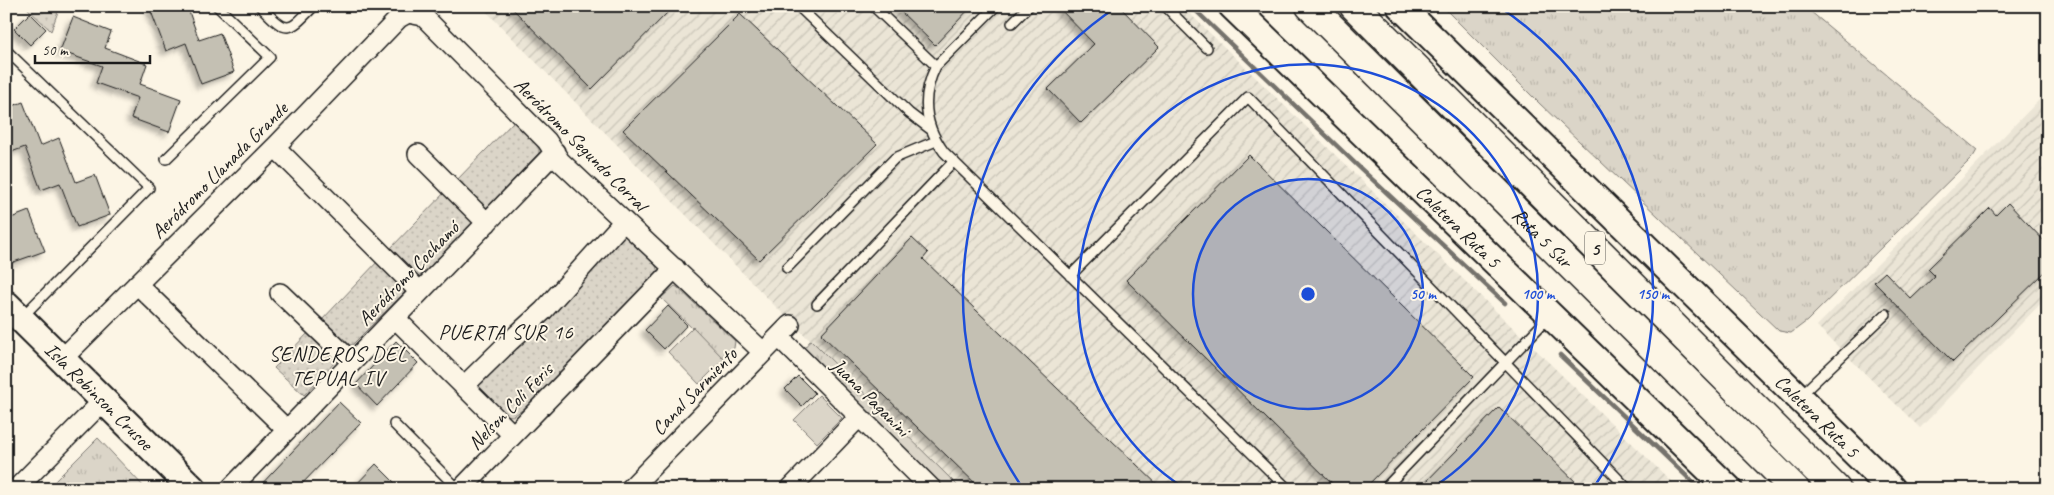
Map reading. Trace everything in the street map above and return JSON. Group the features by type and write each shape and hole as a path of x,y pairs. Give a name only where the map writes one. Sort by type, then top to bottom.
{"highway":[{"name":"Ruta 5 Sur","path":"1310,6 1795,489"},
{"name":"Ruta 5 Sur","path":"1354,6 1836,489"}],"street":[{"name":"Caletera Ruta 5","path":"1232,6 1729,489"},
{"name":"Caletera Ruta 5","path":"1400,6 1800,396 1892,489"},
{"name":"Aeródromo Llanada Grande","path":"62,359 275,147 400,18 408,13"},
{"name":"Aeródromo Segundo Corral","path":"408,13 423,16 547,141 560,161 764,352"},
{"path":"275,147 420,292"},
{"name":"Aeródromo Cochamó","path":"230,489 554,152"},
{"path":"418,154 487,223"},
{"path":"464,386 543,311 624,221"},
{"name":"Nelson Coli Feris","path":"460,489 675,268"},
{"path":"137,284 287,430"},
{"path":"280,293 352,362"},
{"name":"Isla Robinson Crusoe","path":"14,311 193,489"},
{"path":"395,318 513,435"},
{"name":"Canal Sarmiento","path":"630,489 785,331"},
{"name":"Juana Paganini","path":"785,331 859,416 928,487"},
{"path":"16,489 104,400"},
{"path":"790,489 859,416"}],"lane":[{"path":"166,159 270,58 217,6"},
{"path":"260,6 278,24 289,28 295,26 314,6"},
{"path":"798,6 909,113 930,129"},
{"path":"873,6 936,66"},
{"path":"996,6 936,66 930,78 925,103 930,129 936,141 1070,276 1288,489"},
{"path":"1012,23 1029,6"},
{"path":"1165,6 1207,48"},
{"path":"6,50 149,188 14,311"},
{"path":"1070,276 1248,97 1628,489"},
{"path":"787,268 895,158 936,141"},
{"path":"817,304 954,161"},
{"path":"1800,396 1886,314"},
{"path":"1384,489 1551,315"},
{"path":"394,424 460,489"}],"shaded area":[{"path":"481,6 1182,6 1679,489 962,489 778,309"},
{"path":"2048,91 2048,296 1920,428 1817,326"}],"green space":[{"path":"25,6 60,6 51,31"},
{"path":"1442,6 1804,6 1977,150 1973,157 1807,321 1791,333 1779,331 1540,104"},
{"path":"516,119 539,144 539,153 486,209 455,182"},
{"path":"448,189 474,223 418,277 388,251"},
{"path":"622,232 649,256 654,262 657,272 558,377 524,409 513,416 504,415 477,385"},
{"path":"380,259 405,289 405,292 349,346 320,322"},
{"path":"675,286 735,341 734,348 724,359 661,298"},
{"path":"693,327 724,359 699,384 668,352"},
{"path":"312,329 336,355 336,361 304,395 274,368"},
{"path":"811,340 961,489 946,489 804,348"},
{"path":"819,395 842,418 817,443 794,420"},
{"path":"98,438 146,489 47,489"}],"building":[{"path":"149,6 187,6 199,40 220,33 234,72 201,84 186,43 166,51"},
{"path":"510,6 674,6 592,89"},
{"path":"895,6 972,6 935,45"},
{"path":"1057,6 1119,6 1159,47 1081,123 1048,89 1094,44"},
{"path":"30,13 46,29 30,45 14,29"},
{"path":"740,14 877,144 759,260 623,130"},
{"path":"73,17 111,32 105,48 147,64 140,84 181,99 169,132 131,118 138,98 96,83 102,66 60,51"},
{"path":"23,102 40,146 59,138 76,182 95,175 110,215 77,227 60,183 41,190 25,147 6,154 6,114 11,112 10,107"},
{"path":"1249,155 1474,377 1364,489 1338,489 1126,280"},
{"path":"2008,203 2048,245 2048,269 1953,362 1874,282 1885,272 1911,299 1935,276 1928,269 1990,208 1996,215"},
{"path":"29,211 45,251 11,263 6,250 6,220"},
{"path":"912,238 928,253 923,259 1162,489 981,489 821,334"},
{"path":"668,306 687,325 664,349 645,330"},
{"path":"396,341 418,363 377,406 356,384"},
{"path":"798,376 815,393 802,406 785,389"},
{"path":"339,402 361,423 297,489 257,489"},
{"path":"1499,407 1583,489 1419,489"},
{"path":"376,464 401,489 352,489"}],"waterway":[{"path":"1191,6 1359,167 1505,303"},
{"path":"1560,355 1700,489"}],"district":[{"name":"PUERTA SUR 16","path":"506,332"},
{"name":"SENDEROS DEL TEPUAL IV","path":"338,366"}]}
